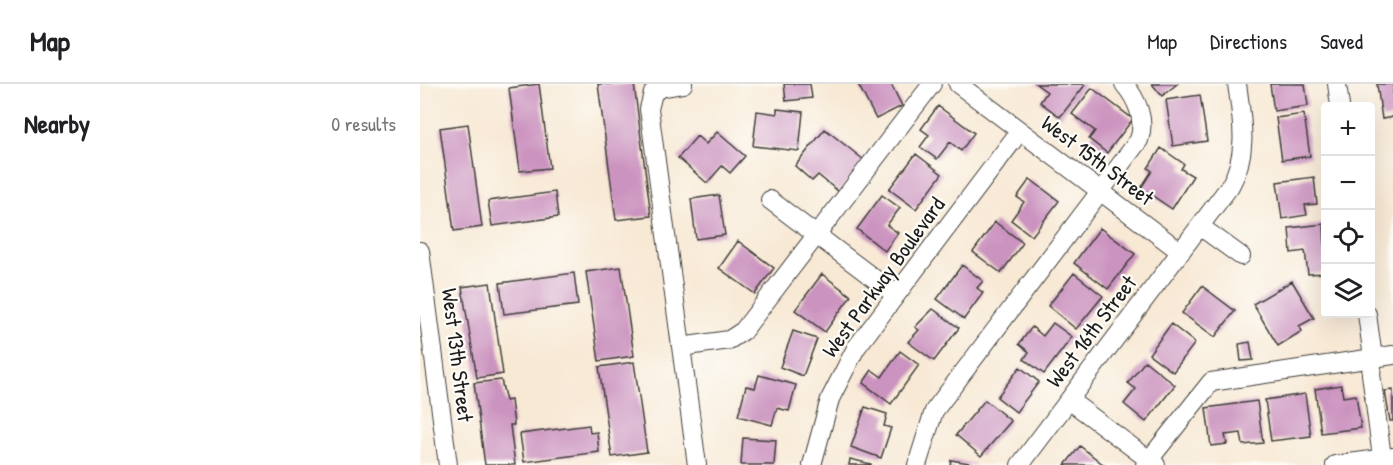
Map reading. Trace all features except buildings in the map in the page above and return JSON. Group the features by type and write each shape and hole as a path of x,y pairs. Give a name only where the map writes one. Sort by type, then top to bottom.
{"street":[{"path":"682,84 660,88 653,93 649,109 697,465"},
{"path":"681,347 736,336 932,84"},
{"name":"West 15th Street","path":"958,84 1181,252"},
{"path":"917,465 934,411 1100,192 1140,135 1138,106 1124,84"},
{"name":"West 16th Street","path":"1020,465 1230,186 1240,164 1243,132 1237,84"},
{"path":"1337,84 1339,102"},
{"name":"West Parkway Boulevard","path":"812,465 823,417 838,381 856,348 1020,131"},
{"path":"770,201 896,295"},
{"path":"1201,226 1242,256"},
{"name":"West 13th Street","path":"420,251 448,465"},
{"path":"1335,465 1386,460 1371,374 1373,358 1368,318"},
{"path":"1070,400 1150,463 1211,382 1393,355"}]}
